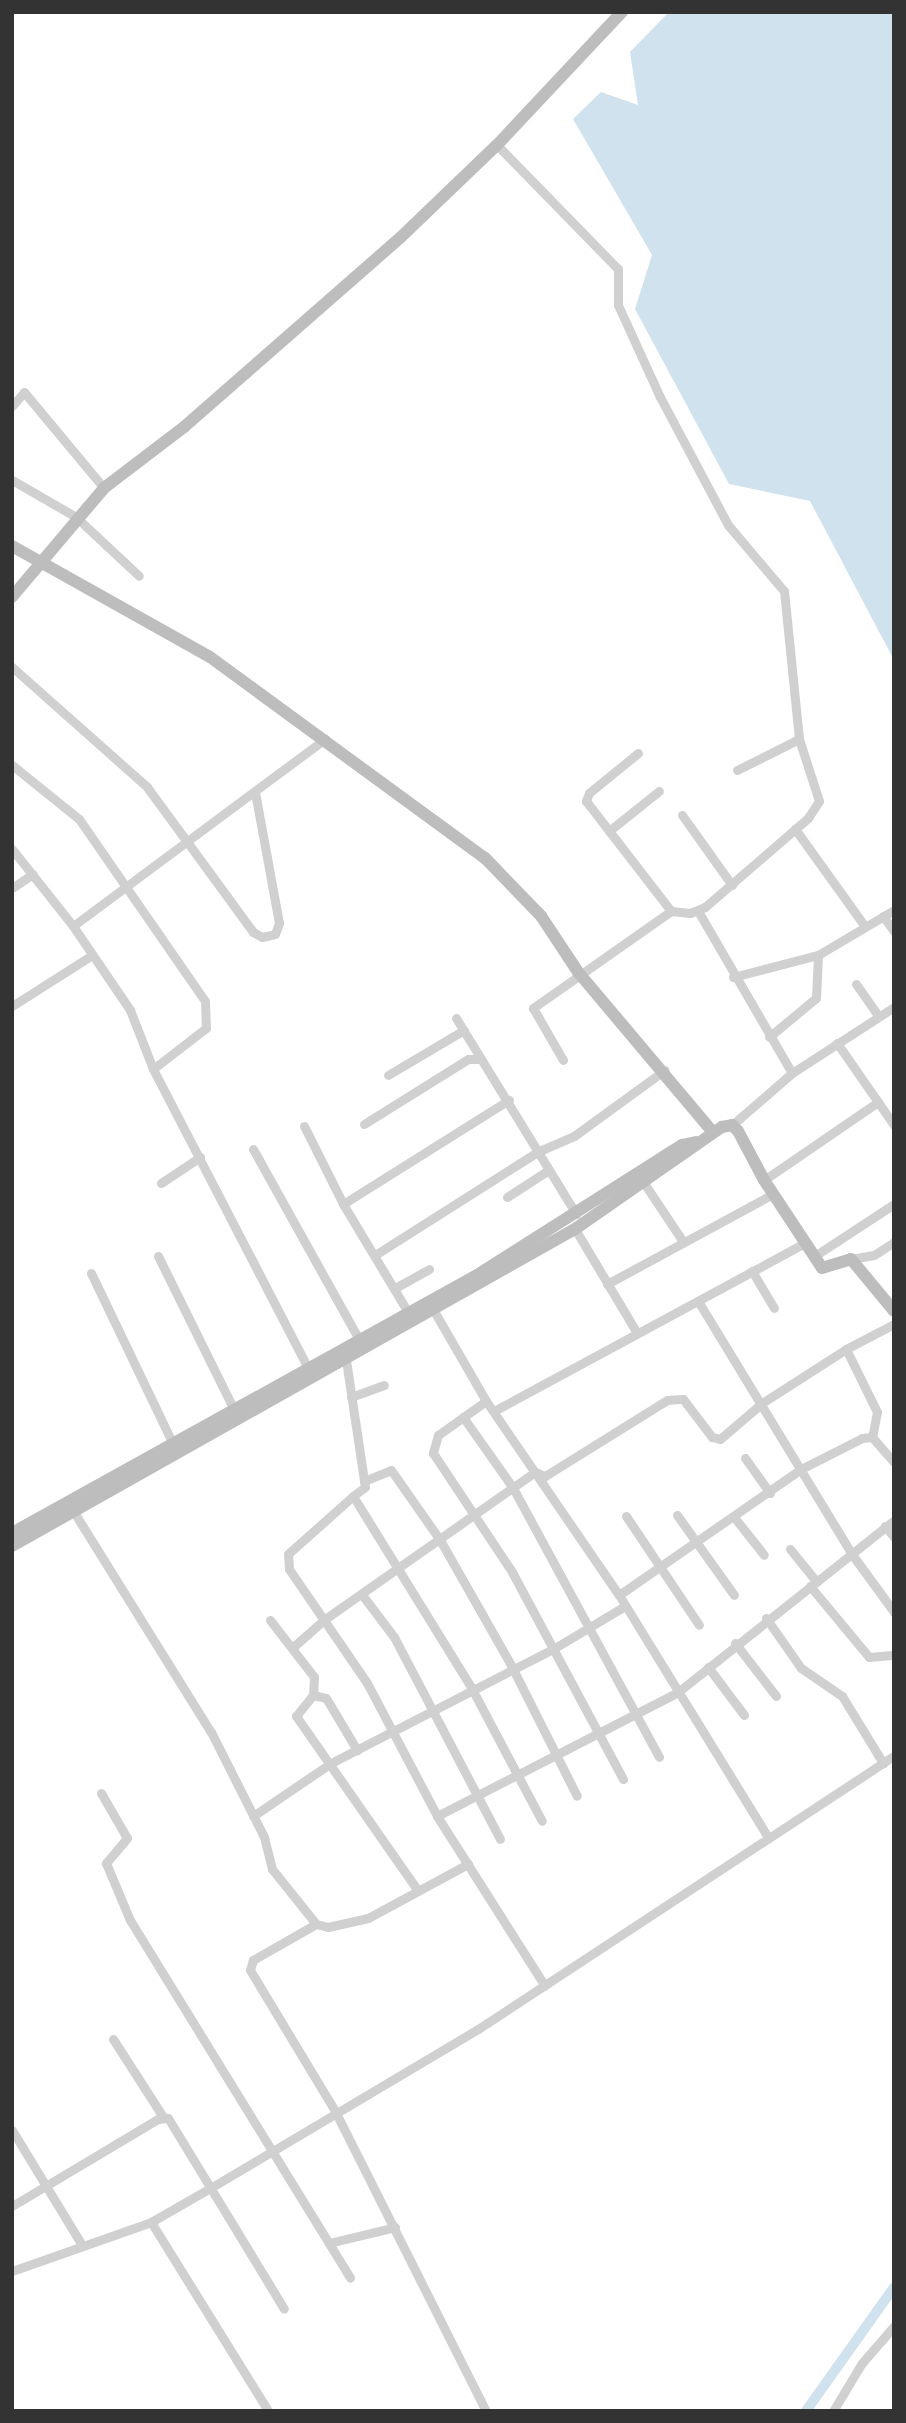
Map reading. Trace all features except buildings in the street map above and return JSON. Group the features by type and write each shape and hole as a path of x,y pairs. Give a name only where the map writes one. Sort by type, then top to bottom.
{"street":[{"path":"12,597 76,517 104,488 173,437 264,358 497,145 622,12"},
{"path":"497,145 618,269 618,304 660,397 728,525 784,591 799,739 820,800 795,829 698,911 671,911 578,972 533,1008 563,1060"},
{"path":"12,406 24,392 104,488"},
{"path":"12,480 76,517 139,576"},
{"path":"12,546 210,657 485,858 541,916 578,972 665,1070 712,1130"},
{"path":"12,667 133,772 187,840 253,932 262,937 275,934 279,923 255,792"},
{"path":"73,926 130,888 187,840 325,739"},
{"path":"737,770 799,739"},
{"path":"638,753 586,796 609,831 671,911"},
{"path":"12,765 79,819 194,980 208,1010 206,1028 153,1069"},
{"path":"609,831 659,791"},
{"path":"682,816 732,885"},
{"path":"795,829 864,925"},
{"path":"12,849 73,926 130,1010 153,1069 309,1370"},
{"path":"12,888 33,874"},
{"path":"733,977 818,955 864,925 894,910"},
{"path":"698,911 733,977 792,1073"},
{"path":"883,916 894,931"},
{"path":"12,1006 92,955"},
{"path":"769,1037 816,998 818,955"},
{"path":"856,984 878,1016"},
{"path":"12,1546 172,1442 409,1314 432,1307 575,1229 644,1183 712,1130 733,1125 792,1073 894,1007"},
{"path":"456,1018 509,1100 547,1171 576,1214"},
{"path":"388,1076 464,1030"},
{"path":"837,1042 894,1125"},
{"path":"364,1124 468,1059 481,1059"},
{"path":"374,1255 537,1152 574,1136 665,1070"},
{"path":"343,1204 509,1100"},
{"path":"764,1180 878,1102"},
{"path":"733,1125 803,1244 822,1268 874,1255 894,1241"},
{"path":"304,1126 343,1204 409,1314"},
{"path":"12,1533 71,1506 346,1360 682,1144 692,1147"},
{"path":"253,1149 360,1341"},
{"path":"161,1182 200,1157"},
{"path":"507,1197 547,1171"},
{"path":"644,1183 682,1240"},
{"path":"607,1284 682,1240 773,1194"},
{"path":"813,1257 894,1204"},
{"path":"575,1229 637,1333"},
{"path":"494,1411 803,1244"},
{"path":"158,1256 233,1408"},
{"path":"851,1259 894,1311"},
{"path":"395,1288 429,1269"},
{"path":"752,1270 774,1308"},
{"path":"91,1273 172,1442"},
{"path":"698,1301 851,1553 894,1612"},
{"path":"432,1307 486,1401 619,1595 768,1837"},
{"path":"535,1472 545,1476 677,1396 688,1402 715,1440 762,1403 846,1349 894,1324"},
{"path":"846,1349 877,1412 872,1437"},
{"path":"346,1360 365,1487 288,1554 289,1569 325,1619 393,1730 437,1816 545,1986"},
{"path":"351,1397 384,1385"},
{"path":"486,1401 435,1438 433,1452 475,1515 553,1649 623,1779"},
{"path":"463,1416 513,1488 659,1756"},
{"path":"872,1437 894,1462"},
{"path":"619,1595 801,1469 872,1437"},
{"path":"745,1458 770,1493"},
{"path":"364,1481 391,1471 440,1540 512,1667 577,1796"},
{"path":"292,1648 325,1619 363,1596 535,1472"},
{"path":"353,1496 401,1568 472,1689 542,1821"},
{"path":"71,1506 211,1732 253,1816 272,1870 316,1924 328,1927 368,1918 468,1864"},
{"path":"677,1515 734,1595"},
{"path":"626,1516 699,1625"},
{"path":"734,1517 764,1555"},
{"path":"437,1816 598,1737 678,1692 766,1618 894,1520"},
{"path":"885,1526 894,1537"},
{"path":"790,1549 869,1657 893,1653"},
{"path":"363,1596 394,1637 500,1839"},
{"path":"253,1816 331,1763 512,1667 553,1649 625,1606"},
{"path":"766,1618 801,1668 842,1696 883,1763"},
{"path":"270,1620 314,1677 313,1695 296,1716 418,1891"},
{"path":"735,1643 776,1696"},
{"path":"708,1667 744,1714"},
{"path":"313,1695 326,1698 357,1750"},
{"path":"12,2271 151,2222 212,2187 272,2148 545,1986 894,1756"},
{"path":"101,1793 127,1838 106,1863 130,1920 350,2278"},
{"path":"316,1924 249,1965 335,2111 486,2411"},
{"path":"113,2039 163,2117"},
{"path":"12,2206 163,2117 169,2118 284,2309"},
{"path":"12,2130 48,2183 82,2245"},
{"path":"151,2222 268,2411"},
{"path":"329,2243 395,2227"},
{"path":"833,2411 856,2372 894,2326"}],"water":[{"path":"669,12 894,12 894,660 810,501 729,484 635,309 652,255 573,119 601,92 638,105 630,52"}],"waterway":[{"path":"806,2411 894,2287"}]}
